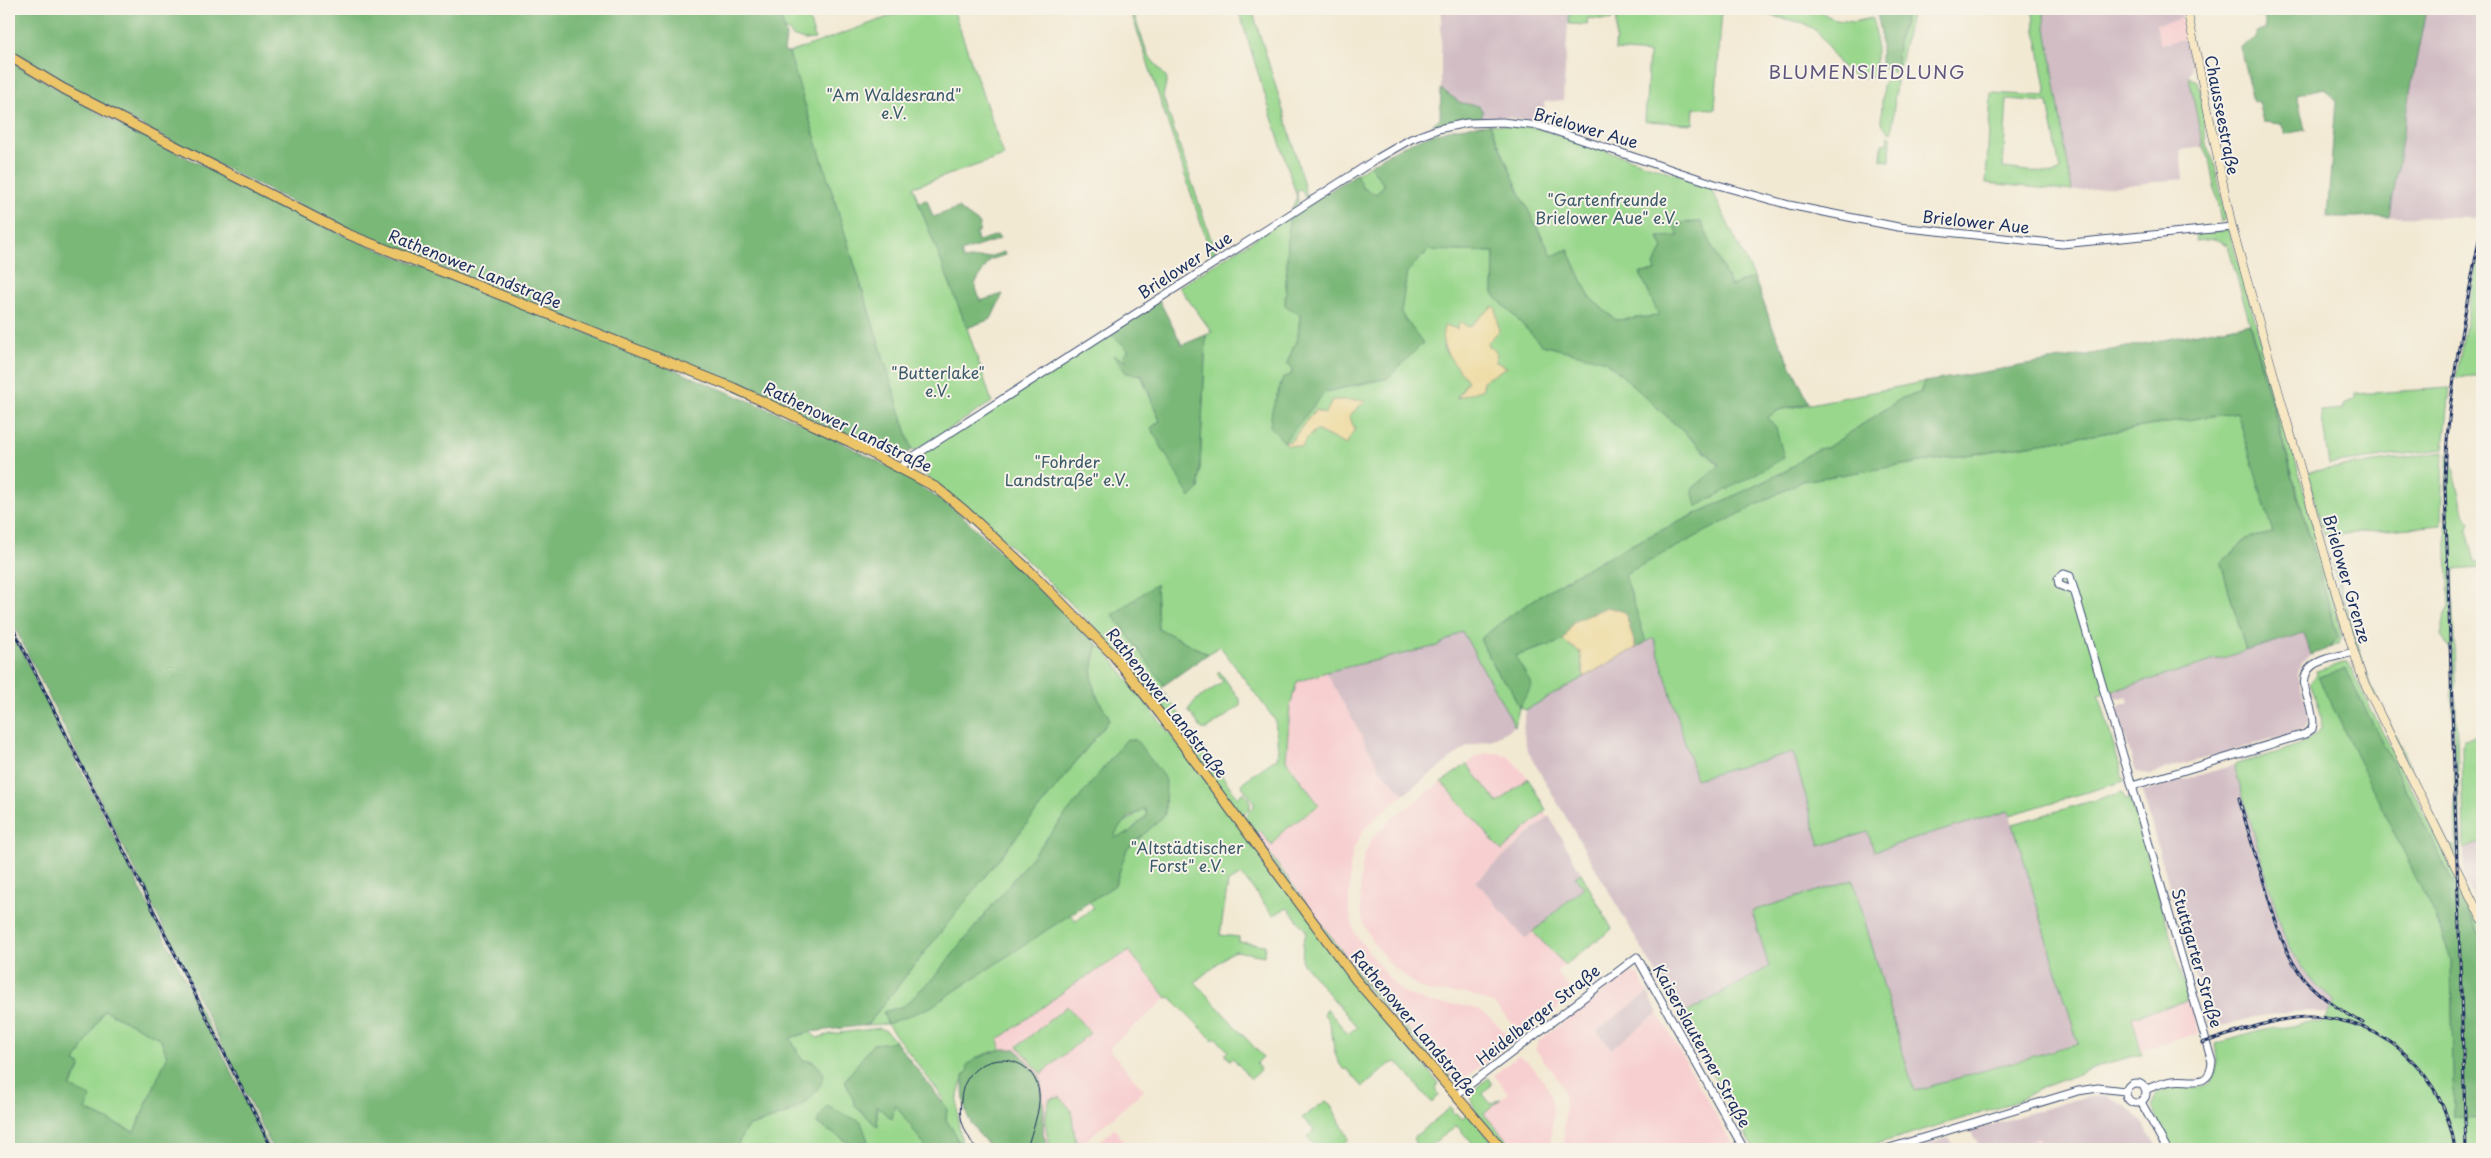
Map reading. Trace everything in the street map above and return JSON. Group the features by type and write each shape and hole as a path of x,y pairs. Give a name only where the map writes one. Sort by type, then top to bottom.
{"main road":[{"name":"Chausseestraße","path":"2187,9 2232,226"},
{"name":"Rathenower Landstraße","path":"9,56 64,89 346,233 734,388 901,467 937,488 1029,570 1114,656 1161,715 1356,980 1502,1149"},
{"name":"Brielower Grenze","path":"2232,226 2354,652 2371,699 2482,920"}],"street":[{"name":"Brielower Aue","path":"901,467 911,458 1378,158 1410,139 1452,125 1490,121 1540,126 1749,195 1898,227 2062,244 2232,226"},
{"name":"Stuttgarter Straße","path":"2074,591 2212,1062 2209,1074 2200,1081 2172,1081 2145,1090"},
{"path":"2132,786 2306,734 2313,724 2303,681 2306,670 2312,665 2354,652"},
{"name":"Heidelberger Straße","path":"1456,1095 1637,957"},
{"name":"Kaiserslauterner Straße","path":"1637,957 1744,1149"},
{"path":"2125,1092 2128,1086 2135,1083 2141,1084 2145,1090 2145,1097 2141,1102"},
{"path":"1886,1149 2078,1091 2098,1088 2125,1092"},
{"path":"2125,1092 2130,1102 2141,1102"},
{"path":"2141,1102 2167,1149"}],"shaded area":[{"path":"1441,9 1569,9 1563,100 1545,102 1543,123 1506,117 1481,118 1483,112 1479,106 1461,103 1441,89"},
{"path":"2043,9 2180,9 2182,19 2156,24 2160,44 2186,39 2192,69 2189,77 2203,147 2180,150 2183,179 2072,191"},
{"path":"2426,9 2482,9 2482,218 2390,217 2406,113"},
{"path":"2182,19 2186,39 2160,44 2156,24"},
{"path":"1462,631 1515,726 1493,739 1468,746 1404,794 1380,769 1326,672 1437,646"},
{"path":"2304,633 2311,655 2301,663 2298,674 2309,719 2305,728 2150,774 2136,772 2117,710 2121,705 2129,702 2127,696 2119,699 2113,697 2112,691"},
{"path":"1654,638 1696,779 1793,752 1868,832 1874,851 2009,811 2078,1042 1914,1091 1853,880 1769,967 1681,1016 1527,750 1523,729 1526,710"},
{"path":"1326,672 1380,768 1404,794 1365,828 1353,850 1350,868 1349,909 1355,934 1388,977 1405,994 1430,1003 1478,1009 1509,1036 1508,1046 1460,1081 1451,1077 1363,980 1255,834 1260,829 1272,845 1281,833 1319,806 1286,760 1290,706 1297,682"},
{"path":"1488,753 1508,756 1528,778 1498,804 1467,764 1478,756"},
{"path":"2234,765 2283,933 2301,967 2319,988 2335,1002 2327,1013 2311,1011 2290,1012 2255,1017 2211,1029 2142,792"},
{"path":"1442,782 1502,851 1544,813 1547,817 1476,881 1525,939 1533,932 1565,965 1556,972 1575,994 1531,1029 1517,1028 1495,1005 1480,998 1468,994 1431,992 1418,987 1390,964 1372,941 1363,923 1360,909 1361,873 1364,855 1372,838 1392,818"},
{"path":"1549,816 1581,873 1575,877 1584,887 1525,939 1476,881"},
{"path":"2482,842 2482,916 2464,880 2464,849"},
{"path":"1129,951 1167,998 1110,1047 1111,1052 1144,1090 1076,1149 1049,1149 1043,1133 1044,1110 1040,1077 1016,1049 1001,1049 998,1040 1074,984"},
{"path":"1630,972 1638,975 1648,993 1598,1030 1611,1049 1658,1013 1735,1149 1563,1149 1565,1108 1563,1089 1554,1073 1535,1049 1539,1041"},
{"path":"1648,993 1658,1013 1611,1049 1597,1030"},
{"path":"2189,1000 2199,1033 2141,1050 2131,1017"},
{"path":"1518,1056 1528,1061 1551,1094 1553,1114 1550,1149 1515,1149 1484,1114 1508,1093 1494,1075"},
{"path":"2095,1096 2107,1097 2127,1106 2141,1121 2158,1149 2045,1149 2038,1137 2016,1149 1982,1149 1970,1131 2077,1099"},
{"path":"1114,1129 1131,1149 1091,1149"},
{"path":"2038,1137 2045,1149 2016,1149"},
{"path":"1949,1138 1955,1149 1912,1149"}],"green space":[{"path":"9,9 778,9 786,36 784,52 789,53 912,450 896,460 817,423 345,228 181,146 20,61 9,52"},
{"path":"778,9 806,9 815,39 804,40 792,36 789,31 784,30"},
{"path":"910,9 953,9 1004,156 913,187 967,328 992,402 916,450 912,450 789,53"},
{"path":"1130,9 1132,9 1148,55 1167,78 1163,97 1217,257 1211,254"},
{"path":"1238,9 1252,9 1290,133 1306,194 1313,195 1306,199 1301,189 1297,190 1298,204 1291,210 1297,197"},
{"path":"1569,9 1613,9 1612,20 1588,18 1587,25 1569,24"},
{"path":"1617,9 1722,9 1715,109 1694,108 1693,124 1645,121 1649,53 1615,50"},
{"path":"1753,9 1814,9 1836,20 1854,22 1872,18 1876,34 1876,78 1854,76 1840,65 1819,33 1812,28 1803,23 1772,16"},
{"path":"1876,9 1908,9 1898,41 1897,68 1894,69 1881,64 1881,32"},
{"path":"1908,9 1917,9 1912,10 1898,73 1886,71 1881,64 1894,69 1897,68 1898,41"},
{"path":"2032,9 2043,9 2072,191 1986,183 1991,93 2045,96 2046,88","holes":["2007,99 2048,102 2060,170 2053,174 2003,168"]},
{"path":"2257,9 2426,9 2406,113 2390,217 2327,217 2336,101 2325,88 2297,94 2305,130 2286,134 2281,124 2263,122 2258,102 2253,102 2240,47 2256,38 2256,32 2265,29 2265,20 2256,11"},
{"path":"9,60 107,118 343,235 575,328 816,429 902,474 958,512 1098,644 1093,667 1093,683 1098,699 1110,719 867,1025 810,1032 790,1038 802,1060 816,1064 824,1075 819,1087 804,1104 782,1115 747,1127 735,1149 273,1149 9,616"},
{"path":"2189,77 2198,81 2204,112 2206,144 2214,162 2226,219 2221,222 2209,159 2203,147"},
{"path":"1888,80 1896,80 1892,132 1888,131 1881,123 1883,84"},
{"path":"1441,89 1461,103 1479,106 1483,112 1481,118 1432,125 1440,118"},
{"name":"\"Gartenfreunde Brielower Aue\" e.V.","path":"1490,124 1534,127 1709,185 1754,277 1731,286 1701,222 1673,223 1679,236 1658,238 1663,248 1654,265 1656,271 1640,273 1660,316 1616,320 1590,298 1568,250 1552,256 1523,200"},
{"path":"1490,124 1523,200 1552,256 1568,249 1590,298 1616,320 1659,316 1640,273 1656,271 1654,265 1663,248 1658,237 1679,236 1672,223 1701,222 1731,286 1754,277 1773,328 1809,403 1779,410 1768,417 1776,428 1784,458 1696,507 1692,489 1720,465 1606,361 1542,345 1493,294 1494,252 1429,250 1407,272 1401,313 1423,343 1388,378 1325,392 1284,442 1270,426 1272,410 1283,377 1291,375 1292,367 1287,363 1298,336 1300,315 1285,305 1289,217 1356,174 1363,188 1376,194 1384,185 1370,165 1398,148 1427,136 1457,128"},
{"path":"1888,136 1891,137 1890,161 1881,160 1882,144 1887,144"},
{"path":"1370,165 1384,185 1376,194 1363,188 1356,174"},
{"path":"927,200 933,217 958,208 980,224 979,232 976,233 978,241 998,235 1000,239 961,252 963,260 988,257 1004,252 1005,255 990,260 975,284 980,301 1003,294 991,319 967,328 918,202"},
{"name":"\"Fohrder Landstraße\" e.V.","path":"1289,217 1285,305 1300,315 1298,336 1287,363 1292,367 1291,375 1325,392 1388,378 1423,343 1400,313 1407,272 1429,250 1494,252 1493,294 1542,345 1606,360 1720,466 1692,489 1776,428 1767,417 1779,410 1924,382 1920,393 1902,398 1827,448 1816,450 1785,471 1589,567 1515,612 1480,639 1499,676 1509,685 1515,656 1563,641 1580,652 1584,677 1526,710 1519,708 1515,726 1462,631 1437,646 1326,672 1297,682 1290,706 1286,760 1319,805 1281,833 1272,846 1260,830 1255,834 1363,980 1451,1077 1447,1078 1352,970 1241,820 1254,807 1254,802 1242,786 1244,781 1277,758 1275,720 1220,646 1208,654 1158,628 1156,585 1113,615 1164,685 1161,688 1237,797 1244,792 1250,801 1250,809 1241,815 1237,814 1149,693 1091,624 1050,582 1006,542 916,468 917,457 1110,333 1129,350 1126,361 1114,356 1141,375 1160,421 1151,428 1199,489 1206,335 1212,332 1179,287","holes":["1493,307 1488,342 1496,362 1483,381 1457,397 1468,381 1443,348 1445,326 1460,328 1472,325","1365,400 1348,417 1316,430 1306,439 1285,442 1291,441 1315,410 1325,414"]},
{"path":"2229,230 2302,484 2340,628 2341,638 2339,644 2329,648 2338,637 2228,245 2216,239 2196,241 2195,233"},
{"path":"2482,231 2482,375 2456,378 2480,246"},
{"path":"1159,300 1182,345 1206,335 1199,489 1190,498 1151,428 1160,421 1142,375 1126,373 1113,355 1126,361 1124,354 1129,350 1110,333"},
{"path":"2249,323 2338,638 2329,648 2311,655 2304,633 2246,651 2221,563 2248,538 2273,533 2237,412 1802,481 1625,574 1646,642 1636,648 1625,612 1573,622 1563,641 1515,656 1532,685 1519,708 1509,685 1499,676 1480,639 1515,612 1589,567 1785,471 1816,450 1827,448 1902,398 1920,393 1924,382 2086,355"},
{"path":"2450,388 2444,449 2329,464 2321,411 2344,409 2344,404 2355,399 2355,394"},
{"path":"2238,412 2273,533 2248,538 2221,563 2246,651 2099,695 2124,781 2010,815 2008,811 1874,851 1868,832 1820,846 1793,752 1696,779 1654,638 1646,642 1624,574 1802,481"},
{"path":"2443,452 2441,525 2324,536 2307,472"},
{"path":"2447,453 2451,459 2465,516 2470,522 2467,530 2475,562 2482,562 2482,568 2454,570 2452,580 2460,834 2460,858 2457,861 2451,651 2441,635 2445,614 2449,607 2446,519"},
{"path":"2332,563 2334,563 2371,688 2450,846 2454,846 2454,857 2369,689"},
{"path":"1156,584 1158,628 1208,654 1164,685 1113,615"},
{"path":"9,625 270,1149 9,1149","holes":["104,1010 161,1039 167,1057 134,1132 86,1110 91,1097 70,1087 81,1065 75,1062"]},
{"name":"\"Altstädtischer Forst\" e.V.","path":"1098,644 1112,659 1438,1083 1435,1088 1439,1095 1432,1103 1397,1062 1390,1064 1363,1087 1347,1069 1344,1070 1336,1055 1331,1027 1324,1014 1327,1009 1348,1034 1357,1027 1302,962 1303,942 1307,932 1288,908 1273,915 1242,875 1228,882 1220,935 1239,937 1239,942 1265,945 1264,956 1236,951 1230,953 1195,982 1263,1057 1256,1064 1261,1070 1251,1079 1233,1058 1230,1060 1225,1054 1228,1051 1216,1038 1213,1040 1170,997 1167,998 1129,951 1074,984 998,1040 1001,1049 978,1057 975,1060 963,1079 958,1098 957,1108 963,1149 946,1120 947,1108 941,1102 944,1099 887,1024 867,1025 1110,719 1098,699 1093,683 1093,667","holes":["1127,739 1161,819 1127,849 1115,885 1089,902 1094,907 1076,921 1070,914 929,1008 887,1023 884,1012 904,1006 936,975"]},
{"path":"2348,663 2482,928 2482,939 2345,669 2451,959 2454,1117 2482,1118 2482,1149 2188,1149 2187,1145 2173,1149 2152,1107 2156,1093 2175,1086 2195,1088 2209,1083 2216,1072 2215,1044 2281,1027 2322,1023 2335,1002 2319,988 2301,967 2283,933 2234,765 2296,746 2316,734 2322,722 2310,682 2317,675 2316,671"},
{"path":"2345,669 2482,939 2482,1118 2454,1117 2451,959 2439,925 2318,677"},
{"path":"1219,671 1240,700 1240,706 1208,729 1202,729 1188,710 1195,701 1223,682 1217,673"},
{"path":"2482,735 2482,842 2464,849 2462,745 2465,739"},
{"path":"1127,739 1136,740 1166,780 1165,813 1161,819 1127,849 1115,885 929,1008 887,1024 883,1012 904,1006 936,975","holes":["1145,809 1147,816 1128,833 1114,838 1122,824 1135,814"]},
{"path":"1467,764 1498,803 1528,778 1546,810 1502,851 1442,782"},
{"path":"2123,792 2125,799 2130,798 2189,1000 2132,1017 2142,1054 2104,1064 2039,1089 2008,1105 1859,1149 1754,1149 1681,1016 1769,967 1752,911 1853,880 1914,1091 2078,1043 2013,824"},
{"path":"1145,808 1147,815 1128,833 1114,838 1117,828"},
{"path":"1581,873 1612,929 1565,965 1533,932 1584,887 1575,877"},
{"path":"1067,1006 1090,1033 1041,1074 1018,1046"},
{"path":"104,1010 161,1039 167,1057 134,1132 86,1110 70,1088 81,1066 75,1062"},
{"path":"880,1028 886,1031 896,1042 873,1044 856,1107 878,1127 876,1105 892,1119 895,1103 927,1149 862,1149 859,1142 868,1140 816,1123 849,1143 854,1149 735,1149 747,1127 790,1113 813,1061 802,1060 790,1038 810,1032 817,1038 831,1034"},
{"path":"896,1042 947,1108 946,1120 953,1130 961,1149 927,1149 895,1104 892,1119 876,1106 878,1127 856,1107 845,1080 873,1044"},
{"path":"1001,1049 1016,1049 1040,1077 1044,1110 1043,1133 1049,1149 992,1149 971,1123 965,1109 963,1089 963,1076 968,1071 967,1065 977,1058"},
{"path":"1489,1078 1492,1083 1483,1094 1491,1104 1501,1099 1484,1114 1515,1149 1508,1149 1473,1108 1473,1093"},
{"path":"1060,1097 1071,1110 1076,1143 1068,1149 1052,1149 1046,1130 1046,1112 1050,1099"},
{"path":"1326,1101 1331,1105 1349,1139 1336,1149 1321,1149 1307,1138 1314,1129 1302,1118"},
{"path":"827,1106 861,1122 868,1141 859,1142 862,1149 854,1149 849,1143 816,1123"},
{"path":"1451,1107 1453,1114 1456,1113 1462,1119 1468,1114 1499,1149 1477,1149 1457,1126 1425,1149 1418,1149 1413,1138"}],"sand":[{"path":"1493,306 1496,309 1499,331 1488,342 1488,347 1495,349 1496,362 1507,367 1483,381 1483,389 1457,398 1468,381 1448,355 1445,348 1443,333 1445,325 1457,329 1460,322 1469,327"},
{"path":"1333,400 1366,400 1349,416 1355,429 1346,445 1316,430 1306,439 1302,447 1287,445 1284,442 1291,441 1315,410 1325,414"},
{"path":"1607,607 1625,612 1636,648 1584,677 1580,652 1563,641 1573,622"}],"tram line":[{"path":"976,1149 968,1136 961,1117 960,1108 965,1083 974,1071 985,1063 999,1060 1012,1061 1025,1067 1034,1078 1039,1093 1037,1114 1027,1149"}],"railway":[{"path":"2466,1149 2445,484 2446,451 2453,386 2482,224"},
{"path":"9,620 272,1149"},
{"path":"2239,798 2276,923 2285,947 2297,970 2325,999 2363,1023"},
{"path":"2202,1043 2254,1027 2295,1018 2336,1019 2362,1027 2386,1039 2407,1055 2424,1075 2439,1097 2449,1122 2455,1149"}],"district":[{"name":"BLUMENSIEDLUNG","path":"1867,72"}],"park label":[{"name":"\"Am Waldesrand\" e.V.","path":"894,104"},
{"name":"\"Butterlake\" e.V.","path":"938,382"}]}
